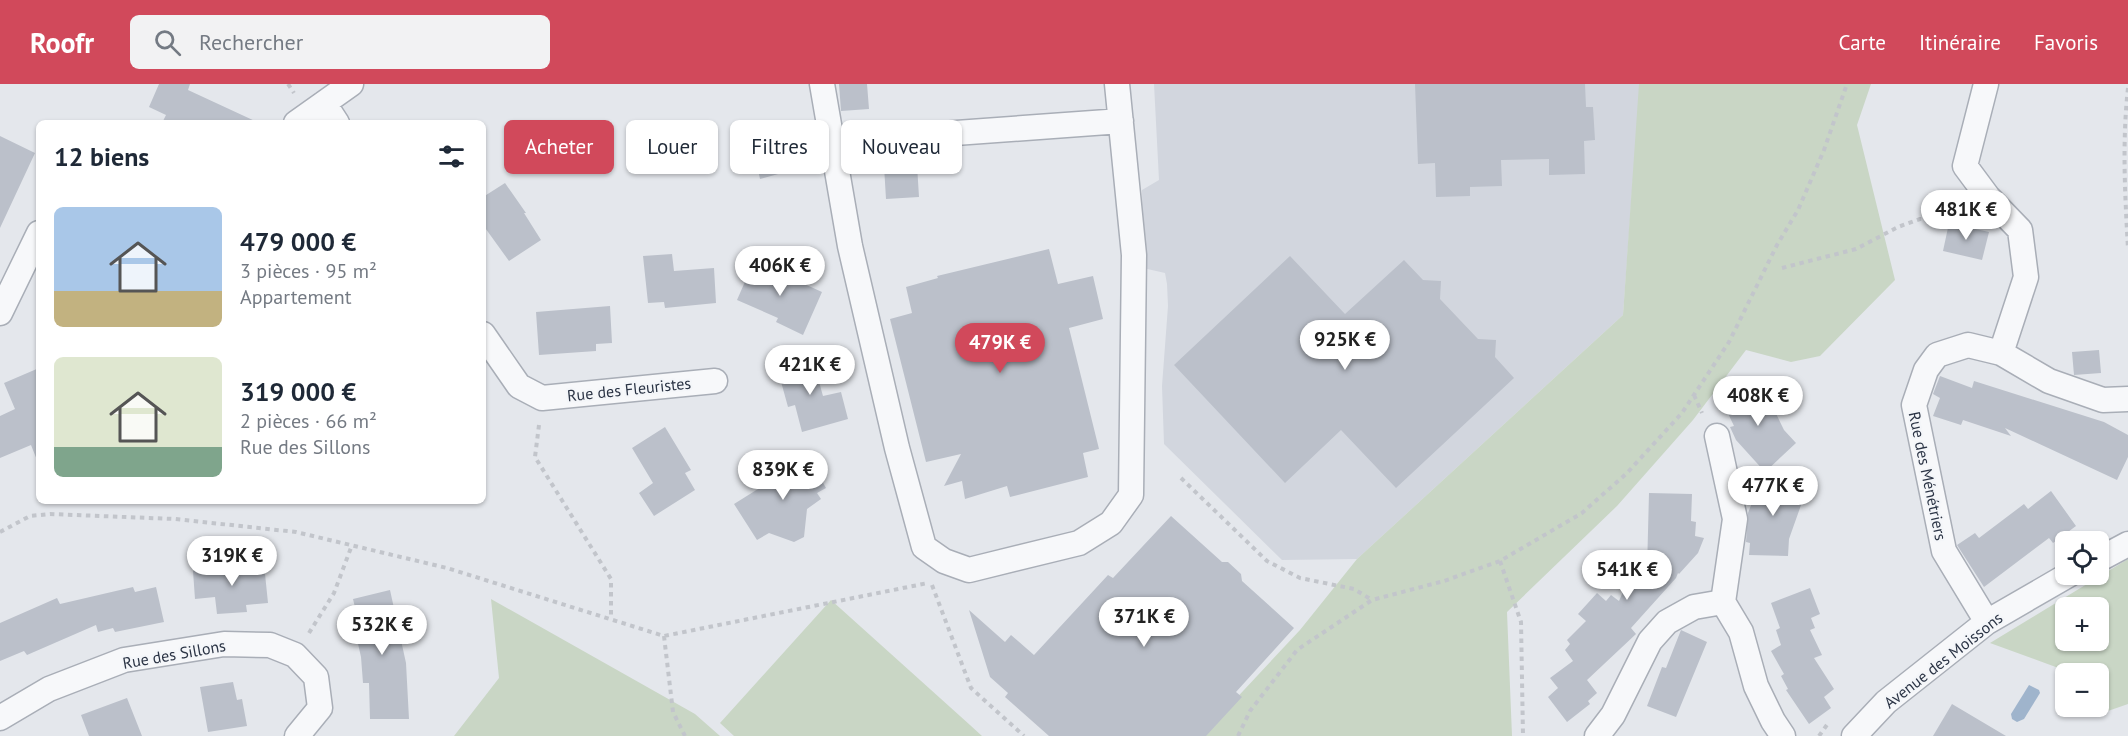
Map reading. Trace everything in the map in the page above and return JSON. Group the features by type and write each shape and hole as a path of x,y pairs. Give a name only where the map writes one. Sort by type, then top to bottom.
{"street":[{"path":"306,120 330,113 351,84"},
{"path":"822,84 850,246 897,448 924,546 944,561 969,570 1079,543 1112,523 1131,495 1134,255 1117,84"},
{"path":"1986,84 1965,166 1988,197 2020,230 2026,277 2001,353"},
{"path":"831,142 1121,122"},
{"path":"0,313 36,239"},
{"path":"486,338 519,386 542,398"},
{"name":"Rue des Ménétriers","path":"1987,622 1944,551 1914,405 1926,370 1937,355 1968,345 2001,353 2049,381 2092,397 2103,400 2128,399"},
{"name":"Rue des Fleuristes","path":"542,398 715,381"},
{"path":"1717,436 1736,519 1724,602 1741,632 1756,686 1783,736"},
{"path":"2109,554 2128,544"},
{"name":"Avenue des Moissons","path":"1854,736 1886,702 1987,622 2055,583"},
{"path":"1597,736 1613,715 1650,640 1667,622 1694,607 1724,602"},
{"name":"Rue des Sillons","path":"0,718 49,689 124,660 224,644 270,645 295,655 316,677 320,708 297,736"}],"path":[{"path":"1238,736 1250,711 1297,650 1372,600 1444,581 1500,561 1582,513 1627,472 1682,413 1729,342 1777,244 1798,210 1824,150 1847,84"},
{"path":"2128,88 2125,116 2124,194 2128,249"},
{"path":"1782,268 1856,249 1898,227 1920,219 1940,219 1988,197"},
{"path":"542,398 535,457 611,579 612,619"},
{"path":"1181,478 1267,561 1300,578 1354,590 1372,600"},
{"path":"0,532 30,516 50,514 176,519 296,531 447,568 664,636 931,583 944,561"},
{"path":"295,655 334,593 352,545"},
{"path":"1500,561 1521,622 1522,736"},
{"path":"931,583 971,688 1024,736"},
{"path":"664,636 673,712 685,736"}],"shaded area":[{"path":"1154,84 1640,84 1623,315 1357,559 1282,560 1164,444 1162,386 1168,306 1167,284 1165,273 1143,268 1142,190 1159,180"}],"green space":[{"path":"1639,84 1871,84 1857,125 1895,280 1820,356 1791,362 1746,350 1693,420 1617,506 1507,612 1512,736 1201,736 1300,630 1357,559 1623,315"},
{"path":"2128,559 2128,704 2109,711 2109,663 2055,663 2055,667 1990,643 2055,603 2055,651 2109,651 2109,597 2066,597 2085,585 2109,585 2109,571"},
{"path":"491,599 695,714 720,736 454,736 499,678"},
{"path":"831,600 982,736 734,736 720,723"}],"water":[{"path":"2029,685 2039,690 2040,693 2024,719 2017,722 2012,719 2011,714"}],"building":[{"path":"159,84 190,84 188,90 253,120 164,120 166,115 149,107"},
{"path":"839,84 867,84 869,109 841,111"},
{"path":"1415,84 1585,84 1586,107 1593,107 1595,140 1584,141 1585,174 1549,175 1549,159 1501,160 1502,186 1470,187 1470,196 1436,197 1435,163 1418,164"},
{"path":"0,136 35,153 0,228"},
{"path":"759,174 778,174 760,179"},
{"path":"884,174 918,174 919,197 886,199"},
{"path":"505,183 541,240 509,261 486,229 486,195"},
{"path":"1949,223 1989,232 1982,260 1943,251"},
{"path":"1049,249 1058,284 1093,276 1103,319 1069,328 1099,449 1083,453 1088,477 1010,497 1007,486 965,499 962,481 944,486 961,454 926,462 890,319 912,313 906,287 938,278 937,276"},
{"path":"672,254 674,271 714,268 716,303 665,308 664,302 648,303 643,256"},
{"path":"1290,256 1345,314 1404,260 1423,280 1441,281 1440,299 1478,339 1496,340 1495,357 1514,378 1396,488 1341,430 1285,483 1174,365"},
{"path":"754,261 822,292 803,335 776,322 778,318 737,300"},
{"path":"610,306 612,343 596,344 596,351 539,355 536,312"},
{"path":"2099,350 2101,373 2074,375 2072,352"},
{"path":"812,357 823,396 841,392 848,419 802,432 795,405 788,407 777,367"},
{"path":"36,369 36,458 31,445 0,458 0,416 15,409 4,383"},
{"path":"1940,376 1972,388 1974,381 2104,422 2128,435 2128,457 2117,480 2005,428 2011,436 1963,420 1961,425 1933,416 1940,398 1933,394"},
{"path":"1761,383 1784,430 1796,443 1765,472 1736,440 1730,427 1734,426 1723,403"},
{"path":"665,427 691,470 685,473 695,490 654,516 639,493 653,483 632,448"},
{"path":"805,451 826,488 817,493 821,499 807,509 804,537 794,542 769,533 757,540 734,504 771,481 768,475"},
{"path":"1763,475 1806,491 1789,539 1788,556 1749,555 1750,543 1746,542 1748,513"},
{"path":"2051,491 2076,526 2069,531 2055,531 2055,542 2053,543 2049,538 1984,587 1957,545 1975,533 1979,538 2024,504 2028,509"},
{"path":"1649,493 1692,494 1691,521 1696,522 1695,536 1704,538 1698,553 1631,628 1636,634 1587,680 1597,693 1588,701 1590,704 1567,722 1548,697 1558,688 1550,678 1573,661 1565,650 1570,644 1567,640 1586,621 1578,614 1597,593 1606,601 1611,595 1619,601 1634,566 1647,570"},
{"path":"1171,516 1222,562 1228,562 1241,574 1242,581 1294,628 1236,692 1242,697 1206,736 1049,736 1005,697 1008,693 990,677 969,610 1005,642 1011,635 1034,655 1108,575 1113,578"},
{"path":"264,564 268,603 246,605 247,612 217,614 215,597 195,599 193,571"},
{"path":"133,587 135,592 156,587 164,622 115,632 113,628 98,632 96,625 27,655 24,651 0,661 0,623 57,598 60,604"},
{"path":"1810,588 1820,614 1811,618 1815,628 1810,630 1822,655 1814,658 1834,689 1824,697 1831,708 1809,724 1786,690 1788,689 1781,676 1784,674 1771,651 1781,645 1776,630 1780,628 1771,603"},
{"path":"390,590 406,663 409,719 370,719 369,683 363,683 361,657 352,617 357,616 353,599"},
{"path":"1681,630 1707,642 1676,717 1647,706 1662,667 1666,668"},
{"path":"233,682 237,700 242,699 247,726 208,732 200,687"},
{"path":"127,698 142,736 89,736 81,715"},
{"path":"1952,704 2006,736 1933,736"}]}
